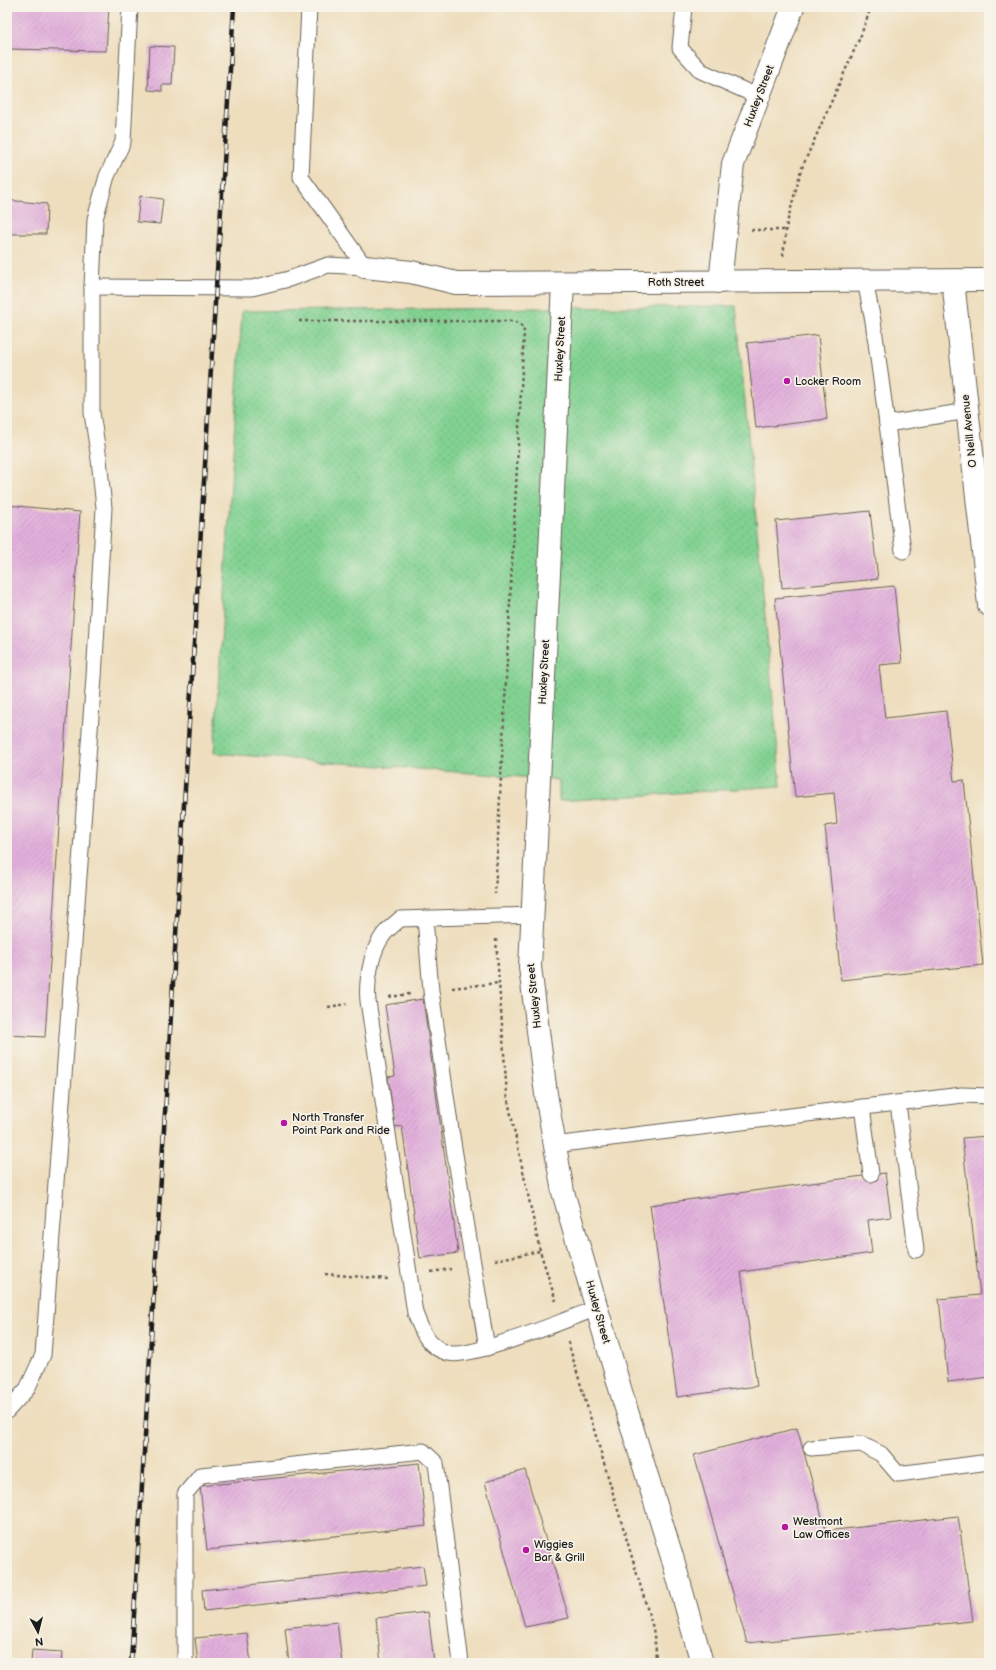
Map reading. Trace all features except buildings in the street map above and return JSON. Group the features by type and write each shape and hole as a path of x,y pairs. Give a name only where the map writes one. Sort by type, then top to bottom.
{"street":[{"name":"Huxley Street","path":"720,282 733,164 793,7"},
{"name":"Roth Street","path":"364,267 412,272 456,283 989,280"},
{"name":"O Neill Avenue","path":"953,281 989,605"},
{"name":"Huxley Street","path":"563,283 530,967 546,1094 563,1192 673,1560 702,1663"}],"lane":[{"path":"7,1411 27,1389 43,1355 94,677 104,508 92,413 92,287 95,220 107,176 123,142 130,7"},
{"path":"309,7 301,176 364,267"},
{"path":"684,7 680,48 701,72 759,97"},
{"path":"92,287 252,288 289,279 328,265 364,267"},
{"path":"865,281 873,321 902,551"},
{"path":"887,424 967,411"},
{"path":"533,915 400,919 382,936 372,960 367,991 368,1001 415,1313 422,1333 431,1344 449,1354 463,1354 487,1348 597,1308"},
{"path":"425,918 432,998 451,1130 487,1348"},
{"path":"554,1145 962,1095 989,1096"},
{"path":"898,1103 916,1250"},
{"path":"862,1107 871,1174"},
{"path":"811,1448 861,1444 881,1454 898,1474 989,1462"},
{"path":"184,1663 185,1494 201,1475 423,1451 436,1463 461,1663"}],"path":[{"path":"780,282 786,230 801,170 861,35 871,7"},
{"path":"726,230 786,230"}],"green space":[{"path":"736,306 781,786 559,801 559,780 214,753 242,311"}],"railway":[{"path":"131,1663 234,7"}],"place":[{"name":"Locker Room","path":"787,381"},
{"name":"North Transfer Point Park and Ride","path":"284,1123"},
{"name":"Westmont Law Offices","path":"785,1527"},
{"name":"Wiggies Bar & Grill","path":"526,1550"}]}
